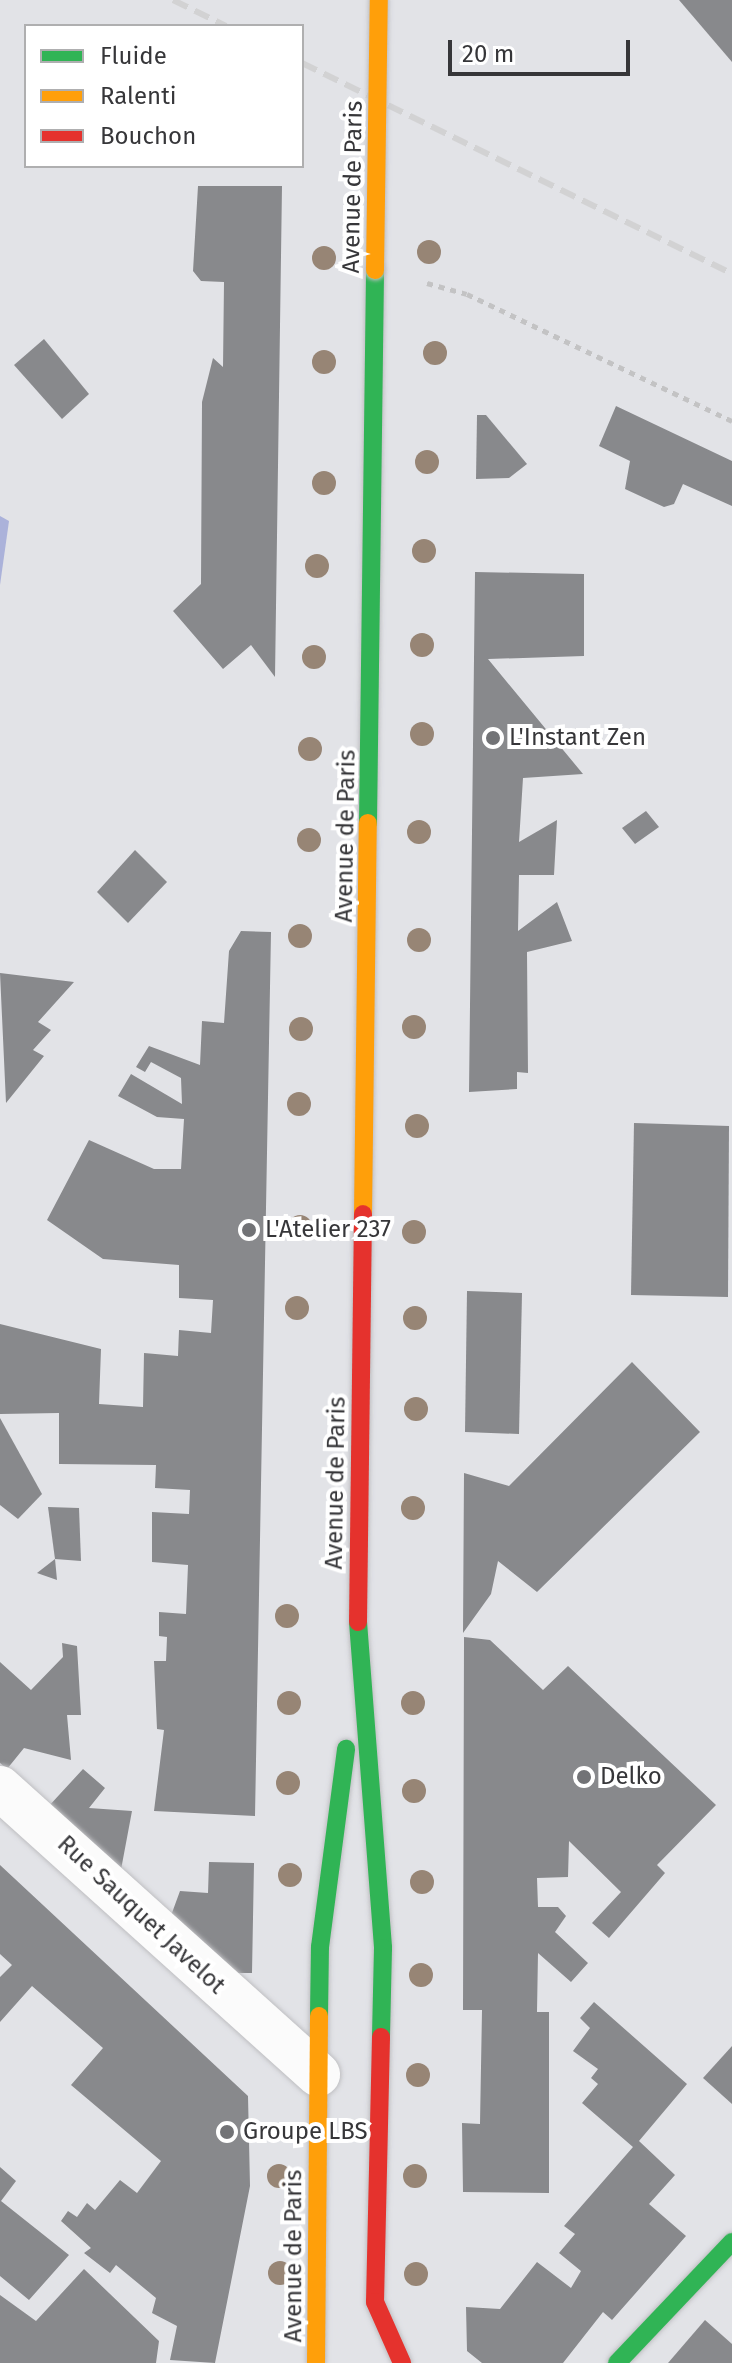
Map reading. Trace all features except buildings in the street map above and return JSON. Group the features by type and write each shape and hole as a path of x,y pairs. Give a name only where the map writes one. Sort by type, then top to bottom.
{"main road":[{"name":"Avenue de Paris","path":"379,0 357,1671 383,1948 375,2302 402,2363"},
{"name":"Avenue de Paris","path":"316,2363 320,1947 357,1671"},
{"path":"617,2363 732,2242"}],"street":[{"name":"Rue Sauquet Javelot","path":"0,1788 318,2074"}],"path":[{"path":"375,270 467,294 732,421"}],"water":[{"path":"0,516 9,521 0,585"}],"railway":[{"path":"173,0 222,24"},
{"path":"304,64 732,274"}],"traffic: fast":[{"path":"368,823 375,270"},
{"path":"358,1622 383,1948 381,2037"},
{"path":"319,2016 320,1947 346,1749"},
{"path":"617,2363 732,2242"}],"traffic: slow":[{"path":"375,270 379,0"},
{"path":"363,1214 368,823"},
{"path":"316,2363 319,2016"}],"traffic: jam":[{"path":"358,1622 363,1214"},
{"path":"381,2037 375,2302 402,2363"}],"place":[{"name":"L'Instant Zen","path":"493,738"},
{"name":"L'Atelier 237","path":"249,1230"},
{"name":"Delko","path":"584,1777"},
{"name":"Groupe LBS","path":"227,2132"}]}
